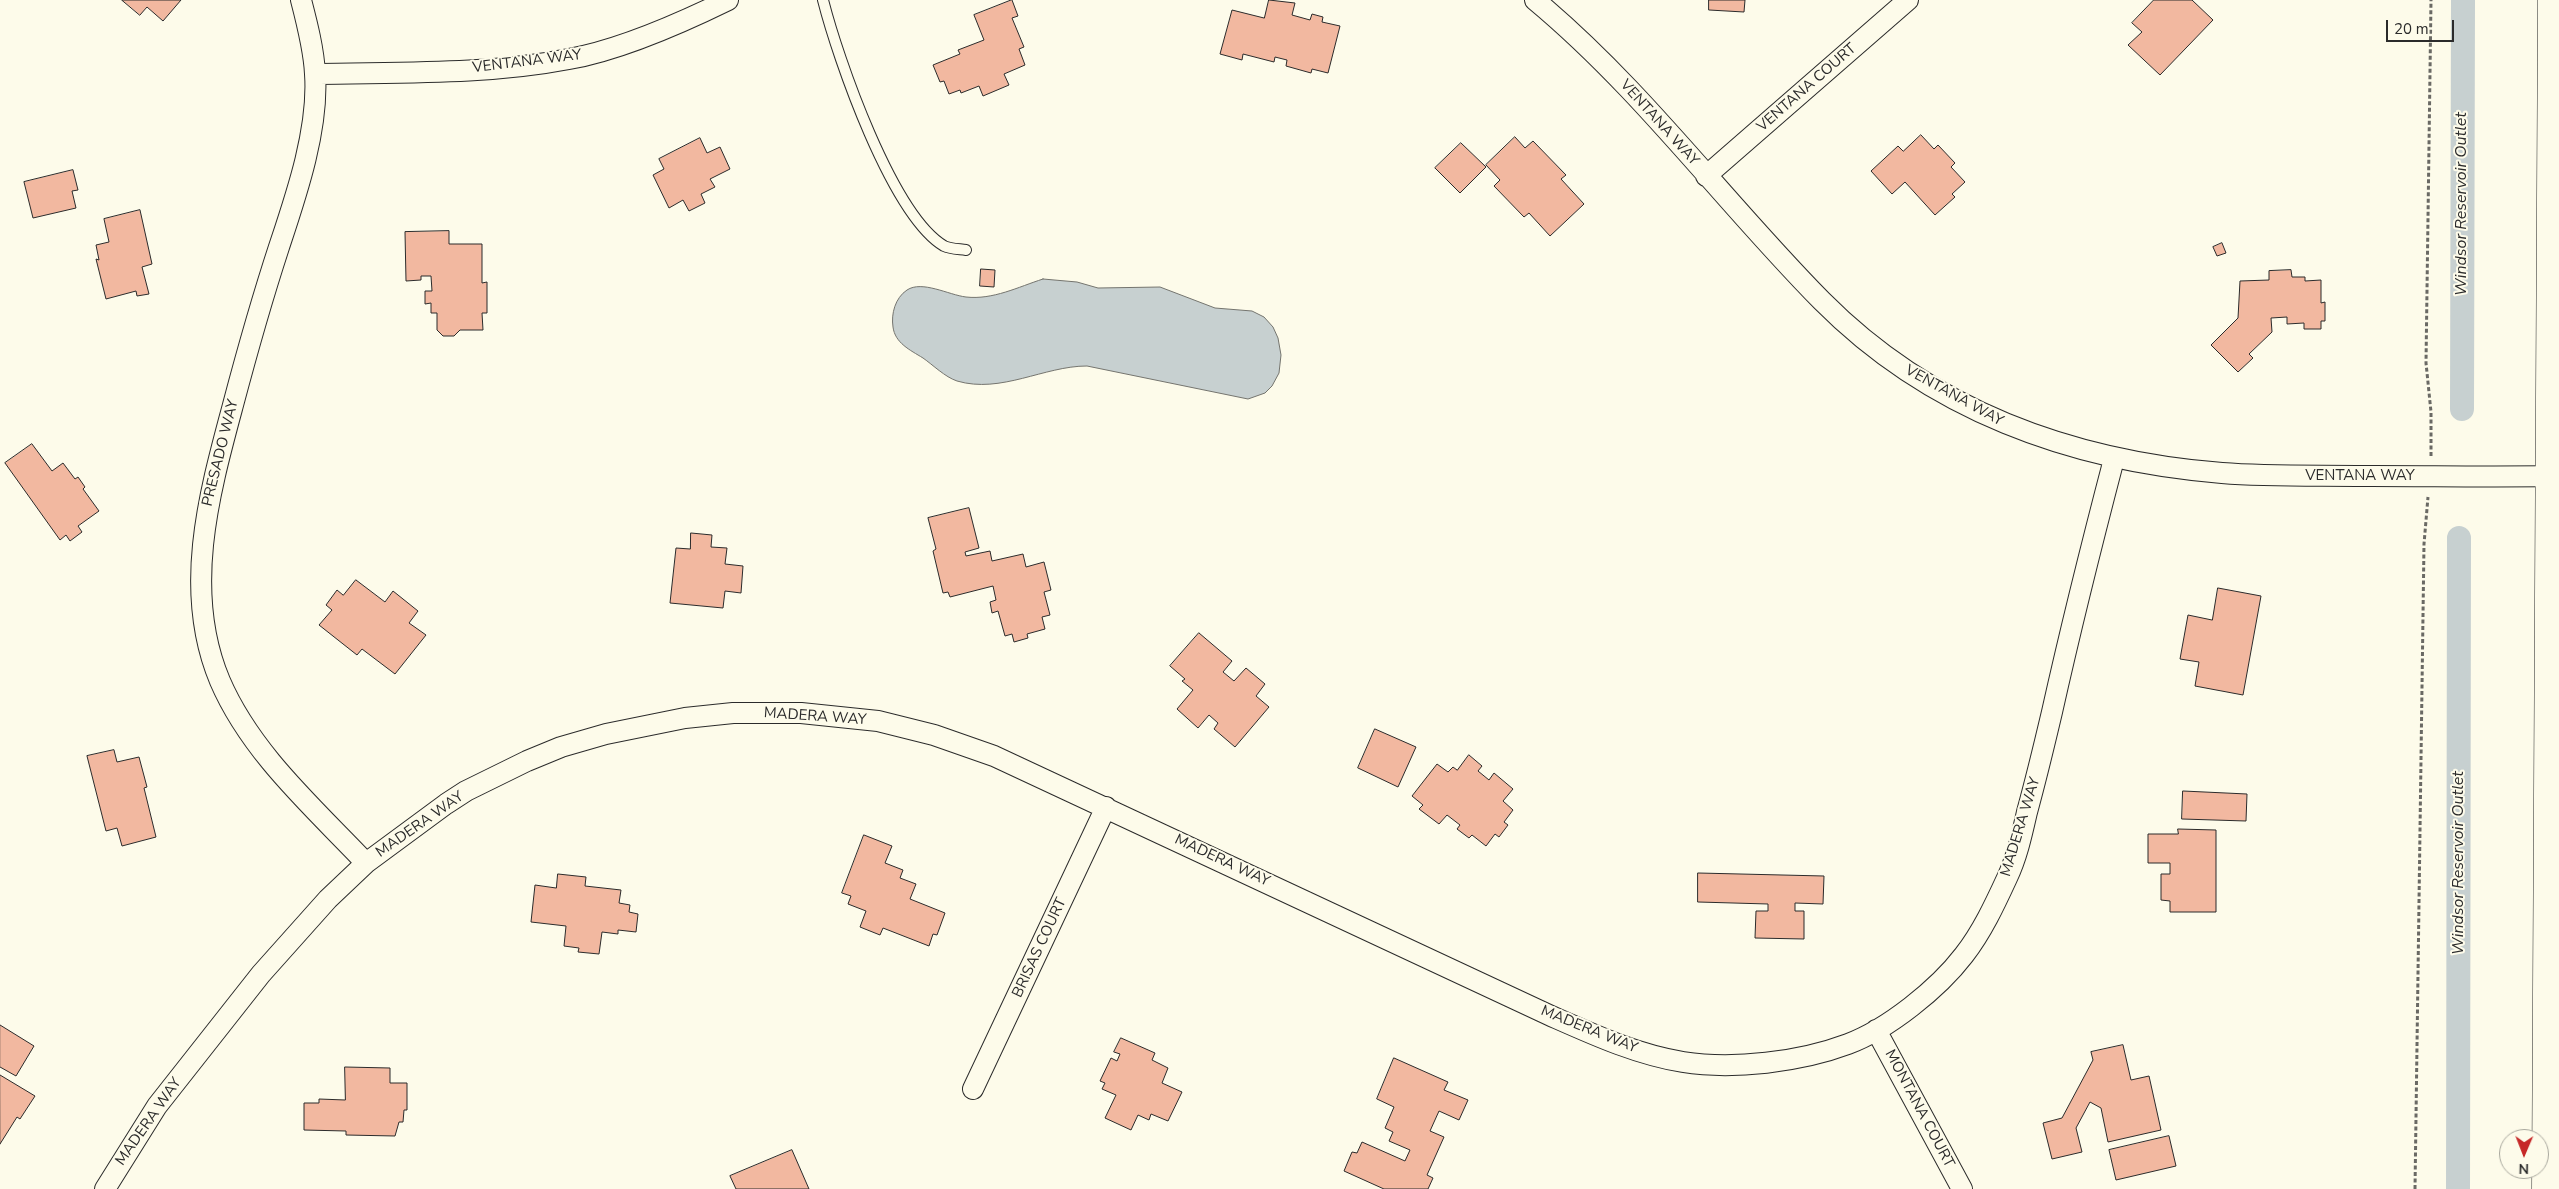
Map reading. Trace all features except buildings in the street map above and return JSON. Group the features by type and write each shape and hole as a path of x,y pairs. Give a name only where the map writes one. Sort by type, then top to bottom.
{"main road":[{"path":"2546,1189 2554,476 2552,0"}],"street":[{"name":"PRESADO WAY","path":"301,0 315,74 313,115 298,189 249,344 211,486 201,560 202,599 204,623 213,660 234,708 257,744 286,780 366,863"},
{"name":"VENTANA WAY","path":"315,74 478,70 569,59 628,41 699,14 728,0"},
{"name":"VENTANA WAY","path":"1535,0 1574,34 1617,76 1706,176 1824,303 1897,365 1962,404 2012,427 2066,446 2114,459 2222,473 2554,476"},
{"name":"VENTANA COURT","path":"1706,176 1908,0"},
{"name":"MADERA WAY","path":"105,1189 157,1106 261,974 328,899 366,863 466,792 552,751 606,734 684,718 733,713 810,714 878,721 934,735 994,756 1549,1015 1614,1043 1656,1056 1716,1065 1774,1061 1848,1044 1876,1030 1939,982 1964,956 1980,932 2008,876 2039,768 2092,541 2114,459"},
{"name":"BRISAS COURT","path":"974,1089 1106,807"},
{"name":"MONTANA COURT","path":"1876,1030 1962,1189"}],"lane":[{"path":"823,0 850,88 884,164 896,186 909,208 926,230 944,246 966,250"}],"path":[{"path":"2415,1189 2424,544 2430,476 2431,412 2426,364 2431,0"}],"shaded area":[{"path":"1043,279 1077,282 1098,288 1160,287 1215,308 1252,311 1264,317 1273,327 1278,338 1281,355 1279,373 1272,386 1265,393 1248,399 1087,366 1055,370 1006,382 973,384 948,377 904,346 894,333 893,312 899,297 913,287 928,287 966,297 986,297"}],"waterway":[{"name":"Windsor Reservoir Outlet","path":"2462,409 2463,0"},
{"name":"Windsor Reservoir Outlet","path":"2458,1189 2459,538"}]}
